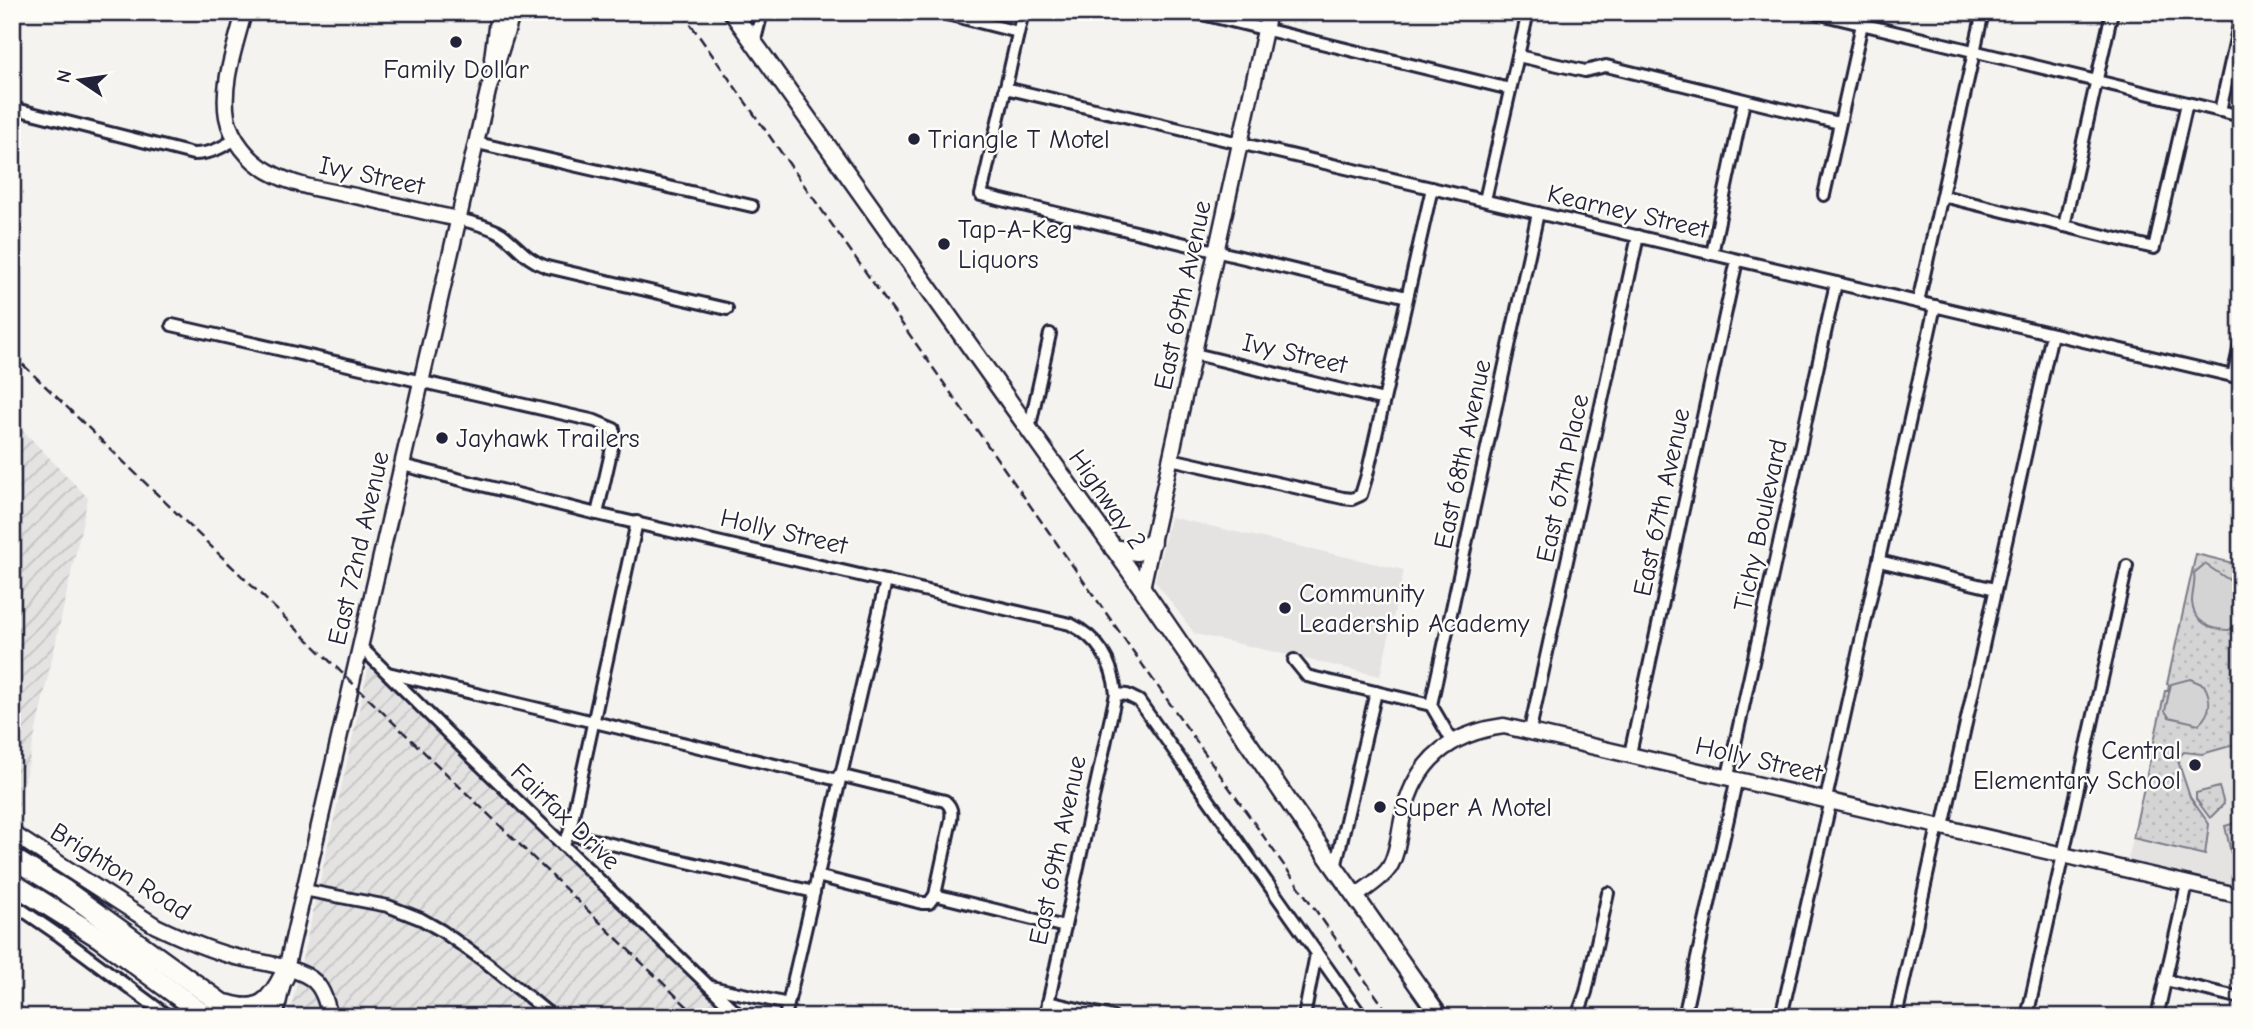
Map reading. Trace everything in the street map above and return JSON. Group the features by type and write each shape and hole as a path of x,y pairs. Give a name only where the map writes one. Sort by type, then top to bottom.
{"highway":[{"path":"12,858 63,890 240,1017"},
{"path":"12,883 100,938 207,1017"},
{"path":"223,1004 243,1009 257,1007 274,994 285,972"}],"main road":[{"name":"Highway 2","path":"732,12 1142,587 1440,1017"},
{"path":"1113,548 1137,552 1152,542"}],"street":[{"path":"12,108 193,154 213,151 236,139 228,120 227,85 244,12"},
{"name":"East 72nd Avenue","path":"275,1017 477,143 488,91 498,12"},
{"name":"East 72nd Avenue","path":"488,91 513,12"},
{"path":"754,44 762,12"},
{"path":"939,12 1018,32"},
{"path":"1023,12 981,195 1407,297"},
{"path":"1194,12 1510,89"},
{"name":"East 69th Avenue","path":"1142,587 1269,12"},
{"path":"1485,200 1528,12"},
{"path":"1812,12 2241,116"},
{"path":"1918,302 1983,12"},
{"path":"2064,226 2112,12"},
{"path":"2220,111 2241,16"},
{"path":"1824,195 1862,24"},
{"path":"1518,56 1586,71 1606,66 1839,123"},
{"name":"Kearney Street","path":"1005,88 2237,377"},
{"path":"1712,254 1744,101"},
{"path":"1943,196 2154,248 2188,103"},
{"name":"Ivy Street","path":"236,139 250,157 266,170 284,179 459,219 492,229 506,238 523,255 547,267 727,309"},
{"path":"477,143 752,206"},
{"path":"1171,458 1343,498 1355,498 1363,492 1432,188"},
{"name":"East 68th Avenue","path":"1431,705 1538,213"},
{"name":"East 67th Place","path":"1530,730 1638,236"},
{"name":"East 67th Avenue","path":"1630,754 1737,260"},
{"name":"Tichy Boulevard","path":"1732,777 1836,283"},
{"path":"1781,1017 1935,306"},
{"path":"172,325 595,421 614,429 597,514"},
{"path":"1030,430 1050,334"},
{"path":"1896,1017 2052,334"},
{"path":"2237,377 2241,341"},
{"name":"Ivy Street","path":"1195,354 1384,400"},
{"name":"Holly Street","path":"402,465 597,514 1073,625 1093,640 1105,654 1111,667 1115,694"},
{"path":"637,522 566,839 814,892"},
{"path":"1879,561 1995,589"},
{"path":"2027,1017 2127,566"},
{"path":"785,1017 886,581"},
{"name":"Fairfax Drive","path":"360,646 566,839 741,1017"},
{"path":"1294,660 1307,676 1431,705 1452,741"},
{"path":"388,673 946,801 949,805 951,820 933,901 922,903 817,876"},
{"path":"1335,868 1376,692"},
{"path":"1115,694 1134,697 1139,701 1362,1017"},
{"name":"East 69th Avenue","path":"1045,1017 1115,694"},
{"name":"Holly Street","path":"1356,897 1389,869 1411,788 1432,758 1452,741 1469,733 1504,726 2241,896"},
{"path":"1684,1017 1732,777"},
{"name":"Brighton Road","path":"12,833 170,933 201,946 285,972 304,974 315,982 323,995 330,1017"},
{"path":"2157,1017 2187,884"},
{"path":"304,890 388,906 421,919 487,963 553,1017"},
{"path":"1577,1017 1586,992 1608,893"},
{"path":"935,895 1065,927"},
{"path":"12,903 169,1017"},
{"path":"1304,1017 1316,954"},
{"path":"2165,980 2241,998"},
{"path":"711,987 788,1004"},
{"path":"1048,1002 1113,1017"}],"shaded area":[{"path":"12,419 88,498 13,833 12,833"},
{"name":"Community Leadership Academy","path":"1170,517 1404,570 1380,676 1195,634 1155,581"},
{"name":"Central Elementary School","path":"2196,554 2241,565 2241,895 2126,869"},
{"name":"Central Elementary School","path":"2196,554 2241,565 2241,743 2202,754 2184,752 2178,761 2190,797 2209,824 2205,855 2133,838 2165,691 2168,691 2167,684"},
{"path":"2205,564 2241,588 2241,622 2229,630 2204,624 2193,609 2194,573"},
{"path":"369,665 734,1017 289,1017"},
{"path":"2190,679 2204,685 2208,695 2208,711 2199,724 2169,717 2165,711 2171,684"},
{"path":"2219,787 2224,804 2210,818 2196,799 2196,793"},
{"path":"2239,822 2241,830 2236,832 2241,848 2241,863 2231,853 2225,826"}],"railway":[{"path":"682,12 1391,1017"},
{"path":"12,354 698,1017"}],"place":[{"name":"Family Dollar","path":"456,42"},
{"name":"Triangle T Motel","path":"914,139"},
{"name":"Tap-A-Keg Liquors","path":"944,244"},
{"name":"Jayhawk Trailers","path":"442,438"},
{"name":"Community Leadership Academy","path":"1285,608"},
{"name":"Central Elementary School","path":"2195,765"},
{"name":"Super A Motel","path":"1380,807"}]}
